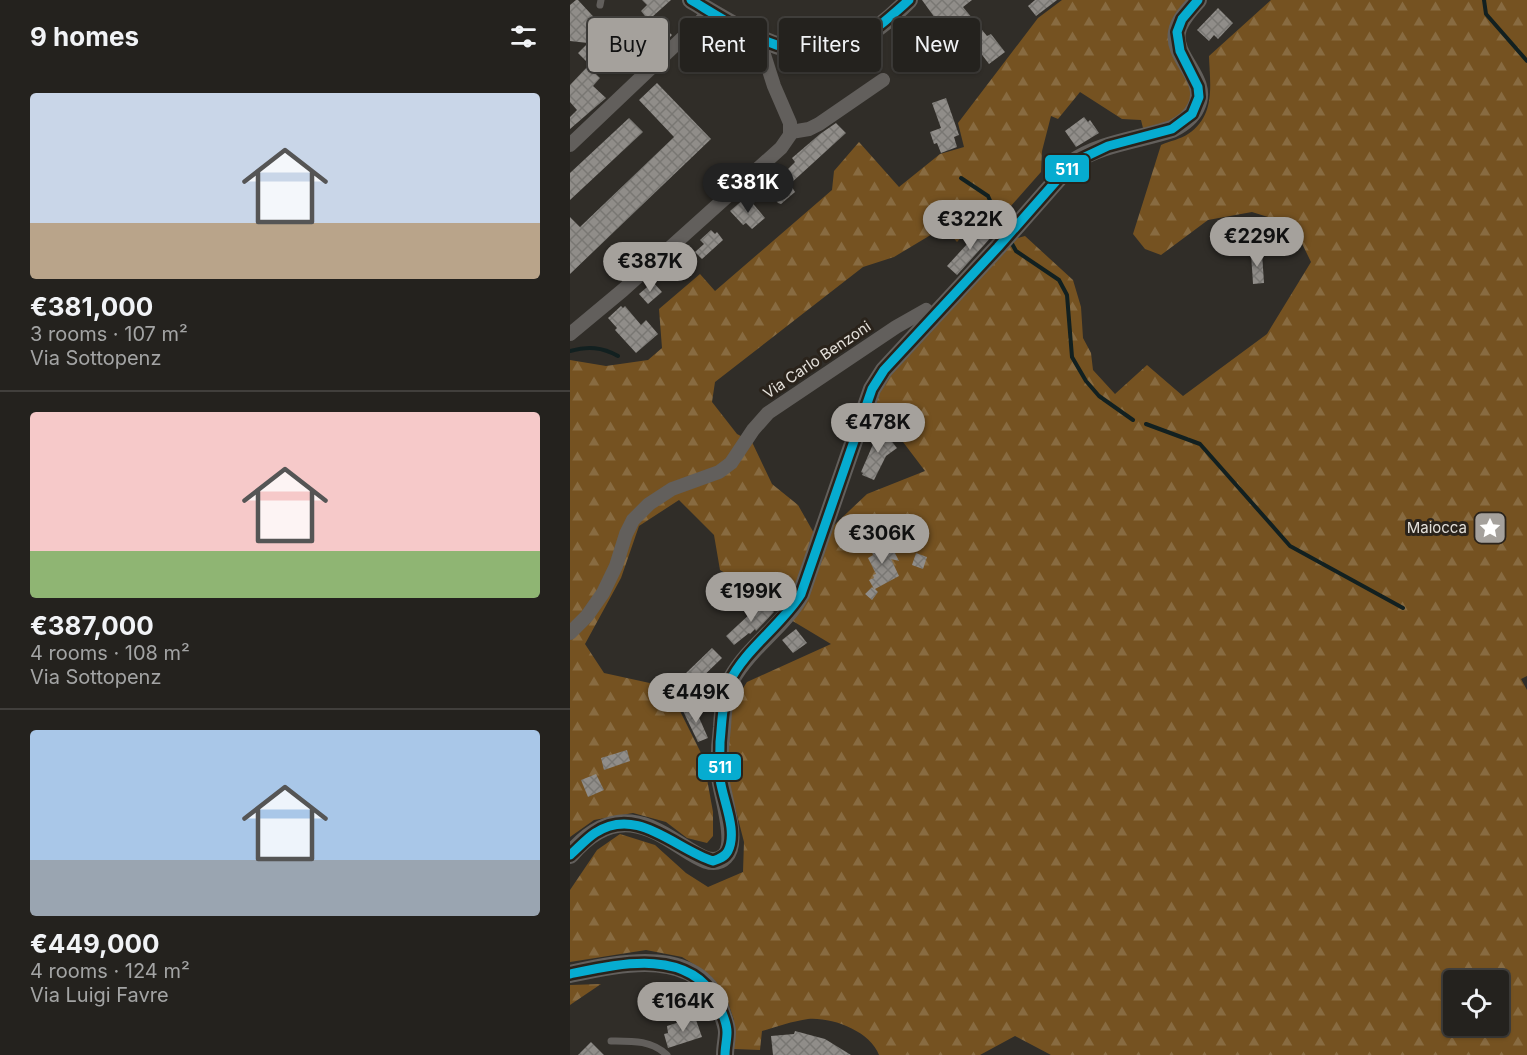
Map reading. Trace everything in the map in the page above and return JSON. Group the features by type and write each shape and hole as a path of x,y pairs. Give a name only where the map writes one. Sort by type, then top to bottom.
{"street":[{"path":"691,0 768,43 807,52 841,48 868,36 909,0"},
{"path":"570,855 594,832 610,825 638,824 661,832 699,859 718,861 726,856 731,846 730,829 720,775 720,742 725,699 731,680 740,667 794,607 801,594 872,388 884,370 932,316 998,248 1061,175 1081,157 1172,129 1183,124 1191,115 1199,100 1199,90 1179,47 1177,35 1182,20 1198,0"},
{"path":"570,145 711,11"},
{"path":"570,334 624,290 781,148 791,132 788,117 770,75 772,59 768,43"},
{"path":"791,132 809,129 819,124 883,80"},
{"name":"Via Carlo Benzoni","path":"570,633 587,616 603,593 633,520 649,504 672,489 719,472 731,463 753,430 768,414 896,327 926,310 932,316"},
{"path":"570,974 605,966 661,963 679,967 708,985 717,996 727,1030 725,1055"}],"lane":[{"path":"611,1041 640,1041 659,1048 667,1055"}],"green space":[{"path":"1062,0 1191,0 1177,19 1192,98 1181,116 1144,132 1141,120 1122,119 1080,92 1058,119 1051,116 1042,151 1041,172 1010,207 1009,227 1001,237 986,224 965,233 957,242 944,227 894,257 863,267 715,382 712,402 737,434 752,442 772,484 798,505 815,535 797,584 762,595 720,570 714,535 679,500 639,526 621,578 585,644 604,673 668,687 703,757 713,812 713,836 707,843 687,838 666,822 633,813 594,820 570,837 570,360 606,366 648,360 662,348 659,309 700,274 715,291 832,190 834,171 859,142 899,187 940,154 964,147 958,123 1038,18"},
{"path":"1271,0 1527,0 1527,676 1521,679 1527,690 1527,1055 1051,1055 1015,1036 980,1055 879,1055 867,1039 849,1027 818,1019 796,1021 762,1031 760,1050 734,1049 734,1020 725,994 713,979 682,957 646,950 570,962 570,890 597,850 620,834 655,845 686,873 708,887 743,872 744,842 726,772 732,705 747,682 831,644 791,620 830,529 867,494 925,471 875,405 884,381 1014,239 1025,236 1073,280 1081,307 1083,338 1091,353 1093,370 1115,394 1147,365 1183,396 1267,334 1311,262 1293,225 1252,212 1208,220 1161,255 1145,249 1133,234 1161,145 1188,134 1197,126 1207,109 1210,88 1209,56"},
{"path":"601,984 570,1005 570,985"}],"building":[{"path":"578,0 595,18 588,18 588,43 570,41 570,5"},
{"path":"642,0 671,0 653,18 643,18 645,16 641,11 647,5"},
{"path":"922,0 972,0 963,7 972,18 935,18"},
{"path":"1035,0 1057,0 1036,16 1028,6"},
{"path":"1218,8 1233,23 1218,39 1214,35 1209,41 1197,30"},
{"path":"980,28 987,36 991,34 1005,52 989,64 980,52"},
{"path":"588,43 588,63 578,53"},
{"path":"588,66 588,72 594,72 600,78 593,86 606,98 570,129 570,117 577,110 570,102 570,85"},
{"path":"657,83 711,139 570,274 570,217 580,227 674,137 639,100"},
{"path":"946,98 959,135 954,137 957,147 941,153 937,143 934,144 930,132 941,128 932,103"},
{"path":"1084,117 1088,122 1090,120 1099,133 1076,147 1065,131"},
{"path":"629,118 643,132 570,200 570,173"},
{"path":"836,123 846,133 790,184 795,192 781,204 778,203 765,188 767,187 764,183 778,170 782,175 795,162 792,158"},
{"path":"745,198 748,202 750,200 765,218 752,229 746,223 743,225 730,211"},
{"path":"985,226 994,234 957,275 947,266 968,243 970,245"},
{"path":"711,230 715,234 717,232 723,240 702,259 695,252 704,244 700,240"},
{"path":"1262,252 1264,283 1253,284 1251,253"},
{"path":"653,282 662,292 648,304 639,294"},
{"path":"621,306 623,308 625,306 641,325 646,320 658,334 636,353 615,330 617,328 608,318"},
{"path":"882,429 897,448 886,456 874,480 862,475 861,472 874,442 870,437"},
{"path":"887,537 899,561 891,559 899,576 875,589 878,592 872,600 865,594 872,587 874,589 869,580 876,574 868,558 873,555 869,546"},
{"path":"916,553 927,557 923,569 912,565"},
{"path":"764,601 774,612 756,631 755,629 734,645 726,636"},
{"path":"796,629 807,643 793,653 782,640"},
{"path":"712,648 722,658 695,684 685,674"},
{"path":"694,706 708,738 698,742 683,711"},
{"path":"627,750 630,761 604,770 601,758"},
{"path":"596,774 604,790 588,797 581,780"},
{"path":"695,1017 702,1037 668,1048 664,1034 668,1033 667,1026"},
{"path":"795,1031 825,1039 851,1055 773,1055 771,1036 794,1034"},
{"path":"591,1042 604,1055 578,1055"}],"waterway":[{"path":"1484,0 1486,14 1527,61"},
{"path":"961,178 988,196 1004,231"},
{"path":"1011,242 1016,251 1059,280 1067,295 1072,357 1086,381 1099,396 1133,420"},
{"path":"570,351 595,348 618,356"},
{"path":"1146,424 1200,444 1290,546 1403,608"}],"transit line":[{"name":"511","path":"691,0 748,33 790,49 812,52 833,50 862,38 909,0"},
{"name":"511","path":"570,855 595,833 611,826 626,824 641,826 713,861 722,858 727,853 731,843 731,825 720,779 720,742 729,683 744,660 801,594 872,389 884,370 1072,163 1108,146 1172,129 1192,114 1199,97 1198,87 1180,51 1177,32 1182,19 1198,0"},
{"name":"511","path":"570,974 630,964 671,966 689,973 705,984 724,1016 727,1028 725,1055"}],"place":[{"name":"Maiocca","path":"1490,528"}]}
